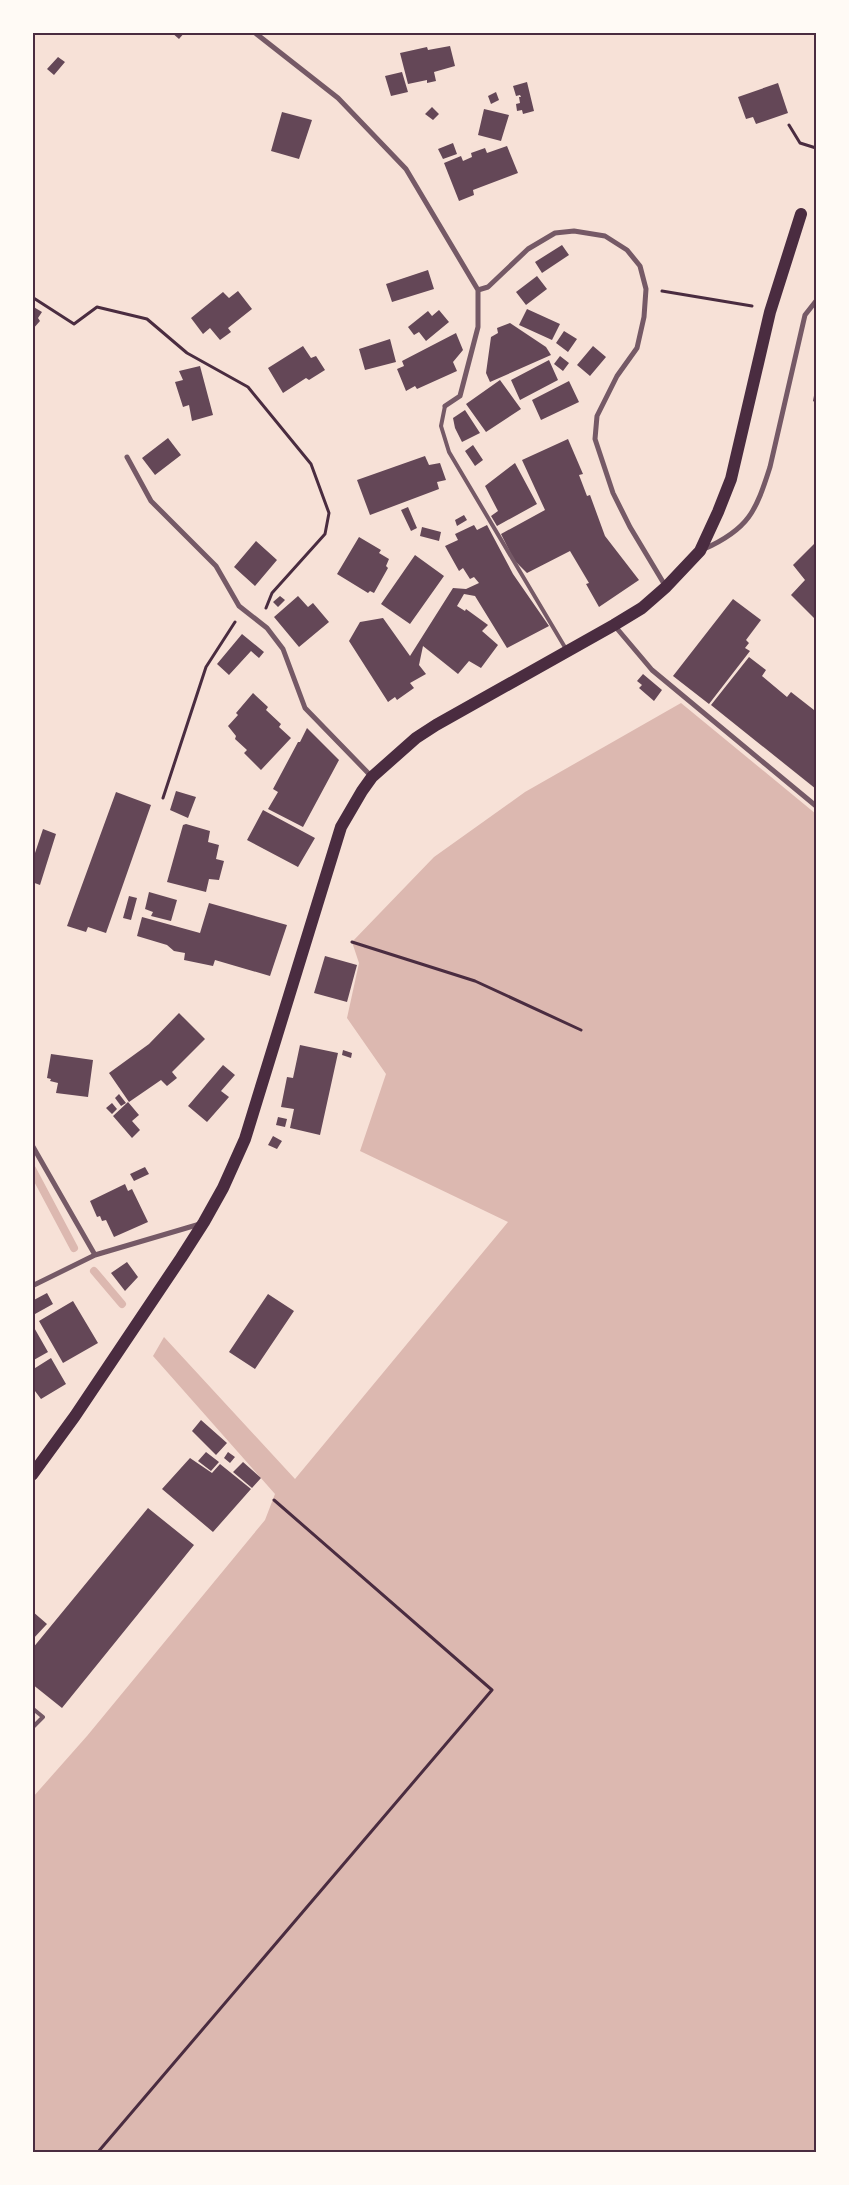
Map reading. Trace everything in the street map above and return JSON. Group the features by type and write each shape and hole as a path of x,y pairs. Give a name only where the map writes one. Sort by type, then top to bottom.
{"main road":[{"path":"32,1475 75,1416 204,1222 245,1138 341,827 372,777 404,748 436,725 642,608 666,587 700,551 731,479 770,312 801,214"}],"street":[{"path":"254,32 338,98 406,170 478,290 478,327 460,396 445,406"},
{"path":"478,290 488,286 528,249 555,233 574,231 606,236 627,250 640,266 646,289 644,317 637,348 617,376 597,416 595,439 613,493 630,527 666,587"},
{"path":"700,551 726,539 741,528 753,510 770,467 805,315 816,301"},
{"path":"127,457 151,502 216,566 239,606 267,628 283,648 306,708 372,777"},
{"path":"614,625 652,670 816,806"},
{"path":"32,1145 95,1255"},
{"path":"32,1286 95,1255 204,1222"}],"lane":[{"path":"445,406 441,426 448,452 567,651"},
{"path":"32,1708 42,1717 32,1728"}],"path":[{"path":"790,125 800,143 816,148"},
{"path":"646,289 747,306"},
{"path":"32,297 74,324 97,307 147,319 187,353 248,387 311,464 329,513 325,534 272,593 265,611 267,628"},
{"path":"162,798 206,667 243,610"},
{"path":"352,942 475,982 581,1030"},
{"path":"98,2152 492,1690 274,1500"}],"shaded area":[{"path":"681,703 816,814 816,2152 33,2152 33,1797 87,1736 265,1520 275,1494 153,1356 164,1337 295,1479 508,1222 360,1151 386,1074 347,1018 359,963 352,942 434,857 525,792"}],"building":[{"path":"171,32 185,32 179,39"},
{"path":"450,46 455,66 434,72 436,81 427,83 427,80 408,84 400,53 427,47 428,50"},
{"path":"58,57 65,62 54,75 47,69"},
{"path":"402,72 408,92 391,96 385,76"},
{"path":"527,82 534,111 523,114 522,110 517,111 516,104 520,103 519,97 521,97 520,95 516,96 513,86"},
{"path":"778,83 788,113 756,124 753,117 746,119 738,97"},
{"path":"496,92 499,100 491,104 488,96"},
{"path":"432,107 439,114 433,120 425,114"},
{"path":"484,109 509,115 501,141 478,135"},
{"path":"282,112 312,120 299,159 271,151"},
{"path":"453,143 457,154 443,159 438,149"},
{"path":"507,146 518,173 473,190 474,195 459,201 444,163 461,156 463,161 472,157 471,153 485,148 487,153"},
{"path":"562,245 569,255 542,273 535,262"},
{"path":"428,270 434,289 392,302 386,284"},
{"path":"537,276 547,289 526,305 516,292"},
{"path":"238,291 252,309 228,328 231,332 220,340 210,328 203,334 191,318 223,292 229,298"},
{"path":"32,306 42,312 38,318 40,321 32,330"},
{"path":"527,309 560,324 552,340 519,325"},
{"path":"439,310 449,322 426,341 419,332 414,335 408,327 428,311 432,316"},
{"path":"510,323 546,347 551,355 490,382 486,373 491,337 498,333 497,328"},
{"path":"564,331 577,339 568,352 556,343"},
{"path":"456,333 463,350 453,362 457,371 417,389 415,386 406,391 397,369 404,366 402,361"},
{"path":"390,339 396,362 365,370 359,349"},
{"path":"303,346 311,358 316,356 325,370 309,380 306,378 283,393 268,368"},
{"path":"593,346 606,357 590,376 577,365"},
{"path":"560,356 569,363 563,371 554,364"},
{"path":"549,360 558,380 520,400 511,380"},
{"path":"200,366 213,415 192,421 189,405 183,407 175,382 183,380 179,371"},
{"path":"500,380 521,409 486,432 466,404"},
{"path":"569,381 579,402 541,420 532,400"},
{"path":"816,385 816,403 813,401"},
{"path":"465,410 480,433 462,442 455,428 453,418"},
{"path":"168,438 181,455 155,475 142,458"},
{"path":"568,439 583,474 579,475 587,496 590,495 605,536 639,580 599,607 586,584 589,583 570,551 527,573 514,560 501,534 545,510 522,460"},
{"path":"473,445 483,460 475,466 465,451"},
{"path":"425,456 429,465 440,463 446,480 437,482 439,489 370,515 357,480"},
{"path":"515,463 537,504 497,526 491,516 498,511 485,486"},
{"path":"408,507 417,528 411,531 401,510"},
{"path":"464,515 467,520 457,526 455,520"},
{"path":"474,525 477,530 487,525 513,574 549,626 507,648 475,596 464,594 457,606 465,611 466,609 488,625 482,631 498,645 481,668 469,661 458,674 423,646 419,665 426,674 410,683 414,688 397,700 395,697 388,702 349,641 360,622 383,618 410,656 453,588 466,589 479,583 474,577 470,579 463,568 459,571 445,546 458,540 455,534"},
{"path":"422,527 441,532 439,541 420,536"},
{"path":"359,537 381,550 379,553 389,559 386,566 388,568 374,593 370,591 368,593 337,574"},
{"path":"256,541 277,560 255,586 234,567"},
{"path":"816,542 816,620 791,595 805,580 793,565"},
{"path":"415,555 444,576 410,624 381,604"},
{"path":"280,596 285,600 278,607 273,602"},
{"path":"298,596 308,607 313,603 329,622 299,647 274,617"},
{"path":"733,599 761,620 746,640 749,643 745,648 750,651 709,704 673,676"},
{"path":"242,634 264,652 259,658 251,651 229,675 217,664"},
{"path":"749,657 766,670 762,676 787,697 791,692 814,710 816,708 816,789 711,705"},
{"path":"643,674 662,690 654,701 639,688 642,685 637,681"},
{"path":"253,693 268,707 266,710 281,724 279,727 291,738 261,770 244,753 247,750 235,739 236,736 228,726"},
{"path":"307,728 339,760 303,827 268,809 278,792 273,789"},
{"path":"176,791 196,797 188,818 170,810"},
{"path":"116,792 151,805 106,933 88,927 86,932 67,926"},
{"path":"263,810 315,838 298,867 247,840"},
{"path":"186,824 210,831 208,842 219,845 216,859 224,861 219,880 209,879 206,892 167,882 183,825"},
{"path":"43,829 56,834 40,885 32,882 32,862"},
{"path":"149,892 177,900 171,921 151,916 153,912 145,909"},
{"path":"129,896 137,898 131,920 123,918"},
{"path":"209,903 287,925 270,976 215,960 213,966 184,960 185,953 174,951 167,945 137,936 142,917 200,933"},
{"path":"325,956 357,965 347,1002 314,993"},
{"path":"179,1013 205,1039 172,1072 177,1078 167,1086 161,1080 129,1102 109,1073 149,1044"},
{"path":"300,1045 338,1053 320,1135 290,1128 294,1109 281,1107 287,1077 293,1078"},
{"path":"343,1050 352,1053 351,1058 342,1055"},
{"path":"51,1054 93,1060 88,1097 56,1093 58,1083 47,1078"},
{"path":"223,1065 235,1075 221,1091 229,1097 207,1122 188,1106"},
{"path":"119,1094 126,1103 121,1106 115,1098"},
{"path":"128,1102 139,1115 132,1121 140,1130 132,1138 113,1116"},
{"path":"112,1103 117,1109 112,1114 106,1108"},
{"path":"278,1117 287,1119 285,1127 276,1125"},
{"path":"273,1136 282,1141 277,1149 268,1145"},
{"path":"145,1167 149,1174 134,1181 130,1174"},
{"path":"125,1184 128,1191 132,1189 148,1222 114,1237 106,1220 102,1221 100,1216 97,1217 90,1201"},
{"path":"127,1262 138,1277 125,1291 111,1273"},
{"path":"47,1293 53,1304 35,1314 32,1310 32,1301"},
{"path":"268,1294 294,1311 255,1369 229,1352"},
{"path":"73,1301 98,1343 63,1363 39,1321"},
{"path":"32,1324 48,1352 32,1361"},
{"path":"51,1358 66,1384 41,1399 32,1387 32,1370"},
{"path":"201,1420 227,1443 216,1455 192,1431"},
{"path":"206,1452 219,1462 211,1471 198,1461"},
{"path":"228,1452 235,1457 230,1463 224,1458"},
{"path":"190,1458 212,1473 220,1464 251,1489 213,1532 162,1489"},
{"path":"243,1462 261,1478 252,1488 233,1472"},
{"path":"148,1508 194,1545 62,1708 32,1684 32,1649"},
{"path":"32,1611 47,1624 32,1640"}],"waterway":[{"path":"32,1169 74,1248"},
{"path":"94,1271 122,1304"}]}
